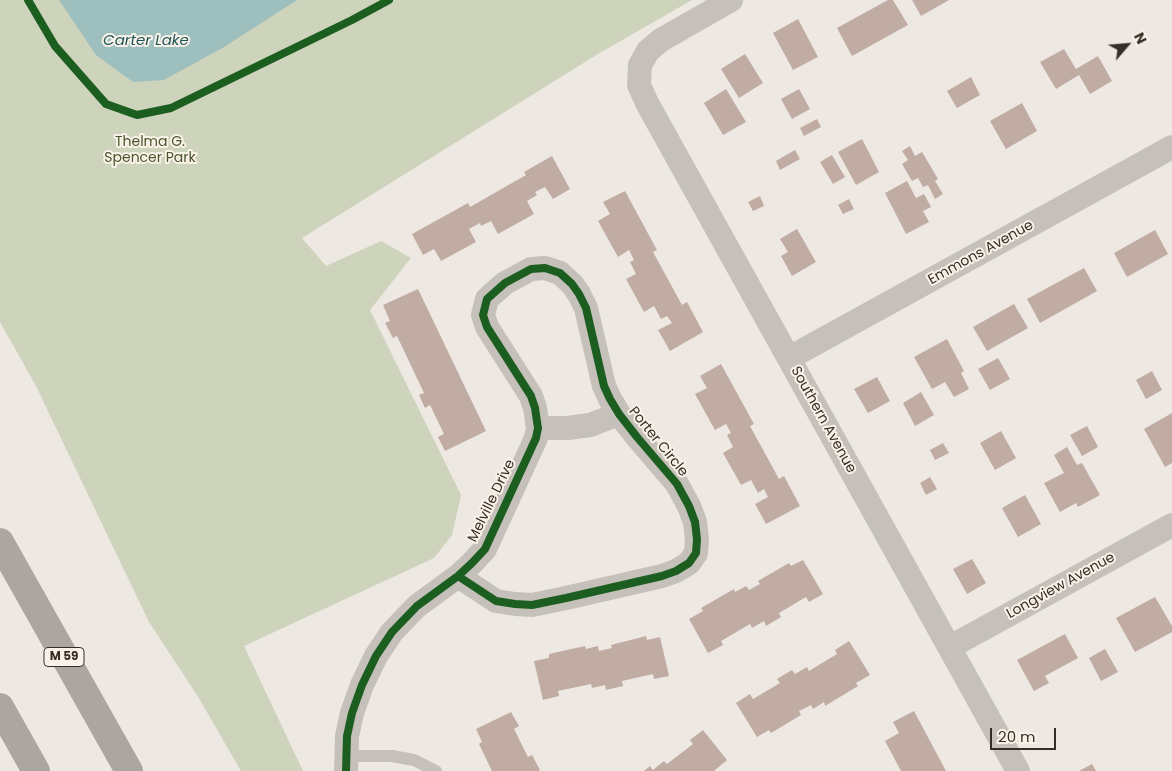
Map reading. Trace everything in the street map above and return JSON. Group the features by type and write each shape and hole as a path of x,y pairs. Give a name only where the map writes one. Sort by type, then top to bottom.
{"highway":[{"name":"M 59","path":"0,542 129,771"},
{"path":"0,707 36,771"}],"street":[{"name":"Southern Avenue","path":"731,0 661,40 648,51 640,65 639,85 646,103 1018,771"},
{"name":"Emmons Avenue","path":"789,358 1172,147"},
{"name":"Porter Circle","path":"458,576 496,601 532,605 662,576 676,571 689,563 696,553 698,539 695,522 689,506 677,484 637,437 610,400 604,386 586,308 572,284 560,273 545,268 531,269 505,283 487,299"},
{"name":"Melville Drive","path":"346,764 347,736 352,713 376,656 392,632 417,606 458,576 485,549 536,438 538,428 531,396 487,327 484,314 487,299"},
{"path":"538,428 568,428 590,425 619,414"},
{"name":"Longview Avenue","path":"950,647 1172,525"}],"lane":[{"path":"346,764 392,756 414,760 436,771"}],"green space":[{"name":"Thelma G. Spencer Park","path":"0,0 692,0 598,54 302,238 326,266 381,241 411,258 370,310 461,495 452,535 434,558 244,646 303,771 241,771 197,695 149,622 35,384 0,322"}],"water":[{"name":"Carter Lake","path":"59,0 297,0 224,47 164,80 133,82 96,55"}],"building":[{"path":"888,0 893,0 908,25 852,56 837,28"},
{"path":"912,0 949,0 921,16"},
{"path":"798,19 818,57 793,70 773,33"},
{"path":"1064,49 1076,69 1098,56 1112,81 1090,94 1079,75 1056,89 1040,62"},
{"path":"745,54 763,83 739,98 721,69"},
{"path":"971,77 980,95 957,108 947,91"},
{"path":"726,89 746,122 723,135 704,103"},
{"path":"799,89 810,109 792,119 781,99"},
{"path":"1022,103 1037,131 1006,149 990,121"},
{"path":"817,119 821,127 804,136 800,128"},
{"path":"862,139 879,172 856,185 838,152"},
{"path":"910,146 915,156 922,152 938,179 935,181 943,194 935,199 928,185 923,187 918,178 912,181 902,164 908,160 902,151"},
{"path":"795,150 800,159 780,170 776,161"},
{"path":"832,155 845,177 833,184 820,162"},
{"path":"552,156 570,189 553,199 545,187 535,192 537,195 527,201 534,214 498,234 491,221 481,226 480,223 469,229 476,242 441,261 434,249 423,255 412,234 468,203 470,207 526,175 524,172"},
{"path":"907,181 916,198 924,194 931,207 923,211 929,222 906,234 885,193"},
{"path":"625,191 657,250 653,252 682,305 687,302 703,332 670,351 658,330 672,323 667,316 661,319 654,306 644,312 626,279 636,274 630,262 634,260 629,250 618,257 598,221 610,214 603,202"},
{"path":"760,196 764,206 753,211 748,202"},
{"path":"849,199 854,209 843,214 838,205"},
{"path":"797,229 816,262 792,276 781,256 788,252 780,239"},
{"path":"1155,230 1168,254 1127,277 1114,253"},
{"path":"1084,268 1097,291 1040,323 1027,299"},
{"path":"418,289 486,431 445,451 438,437 444,434 430,405 425,408 419,395 424,393 397,336 393,338 385,323 390,321 383,305"},
{"path":"1014,304 1028,328 987,351 973,327"},
{"path":"947,339 964,371 961,373 969,389 954,397 945,382 932,389 914,357"},
{"path":"998,358 1010,379 990,390 978,369"},
{"path":"721,364 754,424 750,426 779,479 784,476 800,506 766,524 755,504 768,497 764,489 758,493 751,480 741,485 723,453 733,447 727,435 731,433 726,424 715,430 695,394 707,388 700,376"},
{"path":"1152,371 1162,390 1146,399 1136,380"},
{"path":"877,377 890,401 868,413 854,389"},
{"path":"921,392 934,415 915,426 903,403"},
{"path":"1172,413 1172,463 1165,467 1144,429"},
{"path":"1087,426 1098,447 1082,456 1070,435"},
{"path":"1001,431 1016,458 995,470 980,443"},
{"path":"943,443 949,453 935,460 930,450"},
{"path":"1067,447 1077,465 1082,463 1100,495 1078,507 1076,503 1060,512 1044,483 1064,473 1054,455"},
{"path":"930,477 937,489 926,495 920,483"},
{"path":"1025,495 1041,524 1018,537 1002,508"},
{"path":"972,559 986,583 967,594 953,569"},
{"path":"803,560 823,594 809,602 806,597 779,613 781,617 766,626 764,621 752,628 750,624 721,641 723,645 708,653 689,619 703,611 701,608 734,589 735,592 746,586 749,590 760,584 758,581 789,563 791,566"},
{"path":"1155,597 1172,626 1172,632 1135,652 1116,618"},
{"path":"1065,634 1078,658 1045,676 1049,683 1034,691 1017,660"},
{"path":"646,636 647,640 660,637 669,676 654,679 653,674 622,681 623,686 606,690 605,685 592,688 591,684 558,691 559,696 543,700 534,661 549,658 549,654 585,646 586,649 598,646 599,651 612,648 611,645"},
{"path":"849,641 870,675 856,683 858,686 825,706 824,702 813,709 811,705 799,711 801,715 771,733 769,730 757,737 736,703 750,694 753,699 780,683 777,679 792,670 795,674 807,667 809,671 837,654 835,650"},
{"path":"1105,649 1118,672 1101,681 1089,658"},
{"path":"914,711 946,771 901,771 885,741 899,733 893,722"},
{"path":"511,712 519,726 514,729 528,757 532,755 540,770 538,771 492,771 479,744 482,742 476,729"},
{"path":"703,730 727,760 714,771 644,771 650,766 653,770 664,761 667,764 693,744 690,740"},
{"path":"1092,764 1096,771 1079,771"}],"cycle path":[{"path":"28,0 55,46 106,104 137,115 171,108 389,0"},
{"path":"346,771 347,736 352,713 362,685 376,656 392,632 417,606 458,576 485,549 536,438 538,428 531,396 487,327 483,315 487,299 505,283 531,269 545,268 560,273 572,284 579,294 586,308 604,386 619,414 677,484 695,522 696,553 689,563 676,571 662,576 532,605 496,601 458,576"}]}
